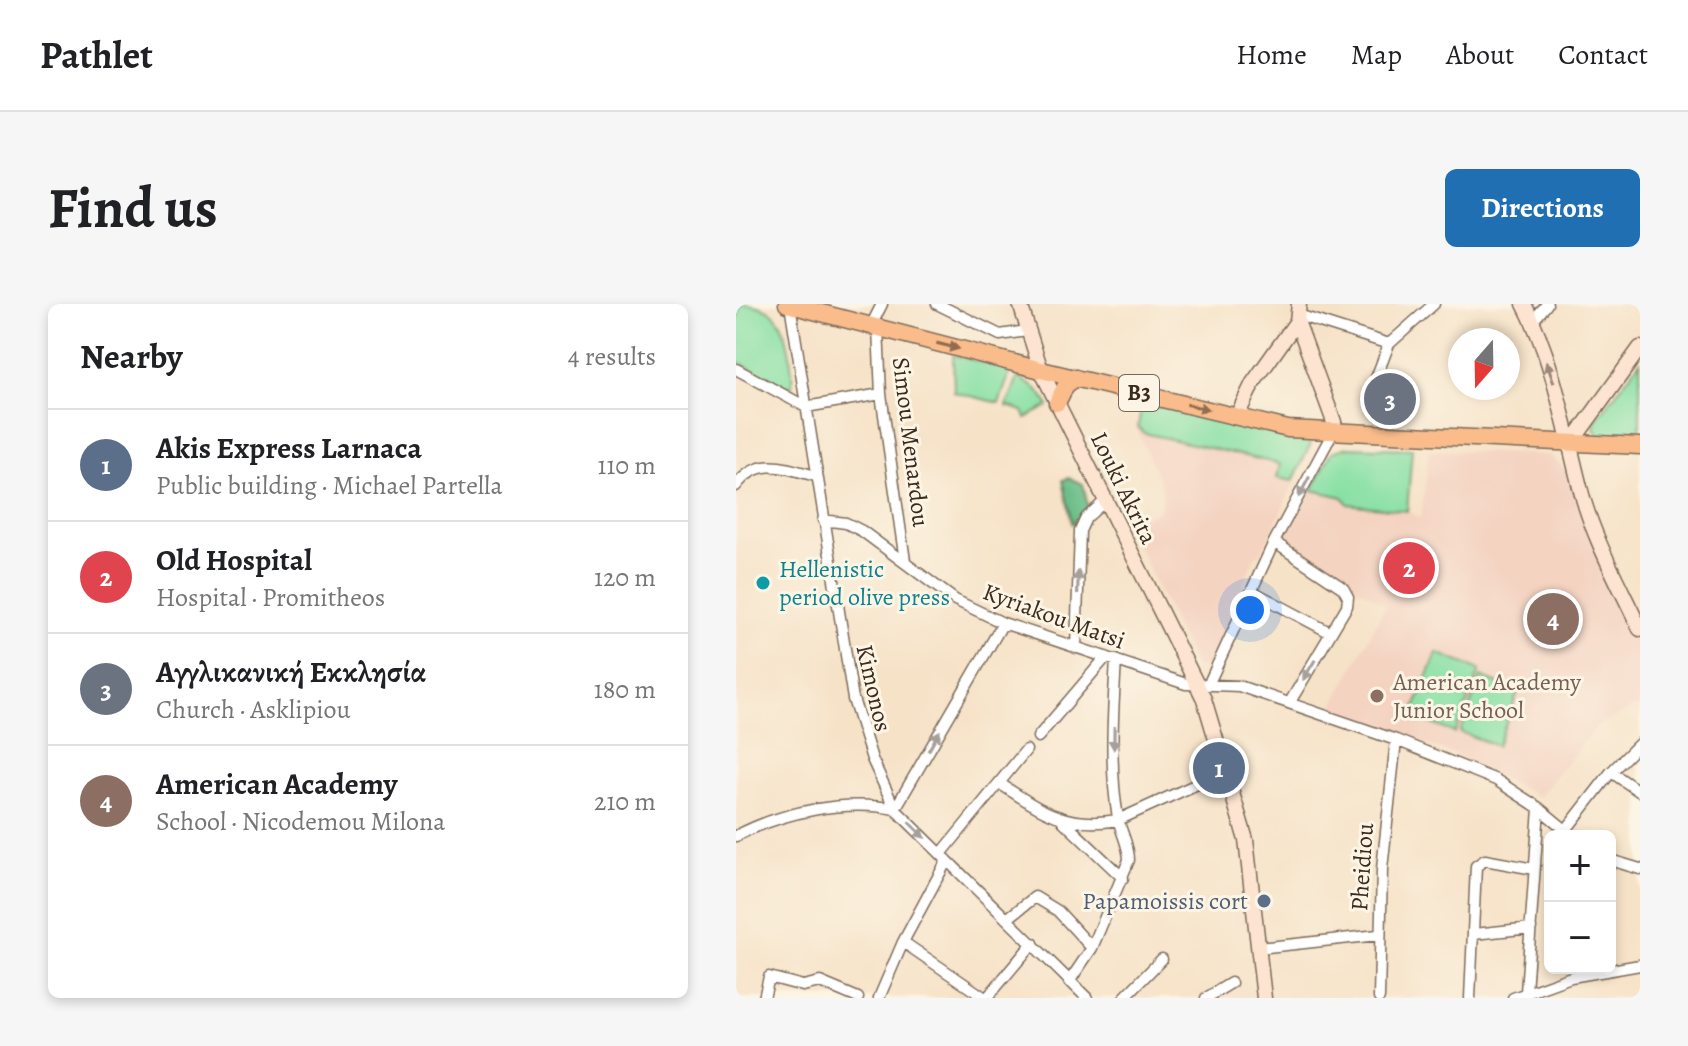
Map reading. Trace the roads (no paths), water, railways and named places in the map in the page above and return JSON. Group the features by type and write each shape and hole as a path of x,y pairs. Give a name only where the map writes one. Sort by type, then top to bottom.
{"main road":[{"name":"B3","path":"789,304 1041,370 1288,429 1640,446"},
{"path":"1057,403 1066,385 1076,378"}],"street":[{"name":"Kimonos","path":"789,304 815,476 861,730 895,809 1087,998"},
{"path":"875,327 882,304"},
{"path":"937,304 1000,335 1027,331"},
{"path":"1373,386 1389,344 1434,304"},
{"path":"1524,304 1533,321 1572,442 1580,489 1640,629"},
{"path":"1533,321 1547,304"},
{"name":"Louki Akrita","path":"1021,305 1041,370 1105,501 1204,684 1246,840 1264,998"},
{"path":"1298,313 1389,344"},
{"path":"1237,416 1253,383 1298,313"},
{"path":"1204,684 1333,432 1334,422 1298,313"},
{"name":"Simou Menardou","path":"875,327 881,394 905,561"},
{"path":"1572,442 1640,348"},
{"path":"736,369 806,407 881,394"},
{"path":"736,486 753,468 765,465 815,476"},
{"path":"1076,648 1080,531 1086,518 1105,501"},
{"name":"Kyriakou Matsi","path":"823,520 846,523 905,561 955,600 1003,623 1111,659 1204,684 1239,686 1396,740 1496,780 1566,830"},
{"path":"1274,542 1343,588 1348,597 1347,606 1290,702"},
{"path":"1252,591 1331,633"},
{"path":"736,836 798,813 862,806 895,809 1003,623"},
{"path":"1038,737 1111,659"},
{"path":"1069,982 1092,948 1123,878 1129,847 1118,820 1113,768 1111,659"},
{"name":"Pheidiou","path":"1379,998 1378,935 1388,786 1396,740"},
{"path":"1572,830 1611,772 1640,743"},
{"path":"879,998 944,857 1026,750"},
{"path":"1063,821 1083,824 1118,820 1228,770"},
{"path":"1611,772 1640,792"},
{"path":"999,783 1063,821 1123,878"},
{"path":"1526,992 1539,808"},
{"path":"1470,998 1476,866 1479,861 1534,869"},
{"path":"1616,862 1640,869"},
{"path":"1008,918 1035,897 1058,911 1092,948"},
{"path":"1474,934 1531,928"},
{"path":"1258,948 1378,935"},
{"path":"903,942 986,998 1033,943"},
{"path":"1124,998 1162,959"},
{"path":"1513,998 1571,977 1640,965"},
{"path":"764,998 769,977 803,986 820,982 858,998"},
{"path":"1206,998 1231,983"}],"place":[{"name":"Αγγλικανική Εκκλησία","path":"1390,399"},
{"name":"Old Hospital","path":"1409,568"},
{"name":"Hellenistic period olive press","path":"763,583"},
{"name":"American Academy","path":"1553,619"},
{"name":"American Academy Junior School","path":"1377,696"},
{"name":"Akis Express Larnaca","path":"1219,768"},
{"name":"Papamoissis cort","path":"1264,901"}]}
